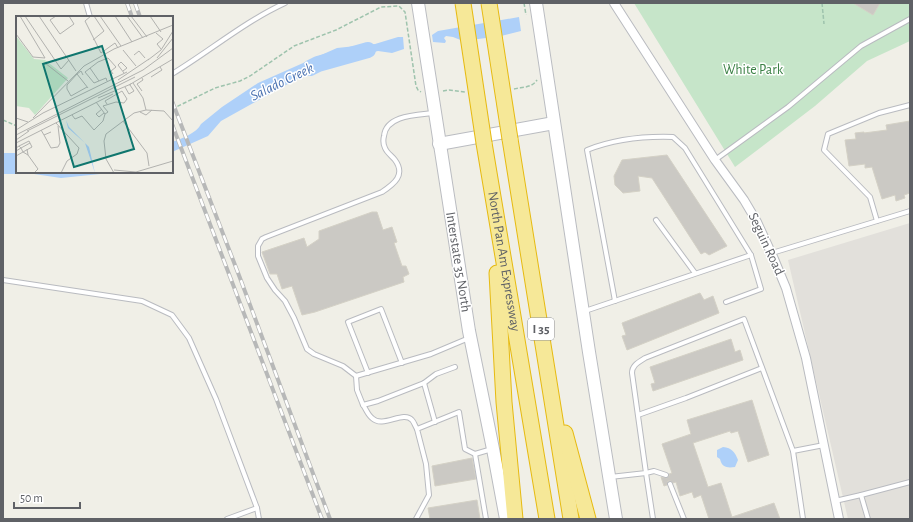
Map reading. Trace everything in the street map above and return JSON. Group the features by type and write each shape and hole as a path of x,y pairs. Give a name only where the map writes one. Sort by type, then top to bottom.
{"highway":[{"name":"North Pan Am Expressway","path":"463,3 492,192 546,519"},
{"name":"North Pan Am Expressway","path":"488,3 571,519"},
{"path":"492,192 504,402 515,519"},
{"path":"551,391 568,442 588,519"}],"main road":[{"name":"Interstate 35 North","path":"418,3 439,144 471,338 506,519"},
{"path":"536,3 616,519"},
{"path":"439,144 554,123"}],"street":[{"name":"Seguin Road","path":"614,3 715,160 744,200 757,222 772,253 786,288 806,358 839,519"}],"lane":[{"path":"86,3 90,16"},
{"path":"173,73 269,10 285,3"},
{"path":"715,160 788,107 860,46 910,19"},
{"path":"878,221 870,197 824,150 828,134 880,113 910,105"},
{"path":"416,519 429,495 426,464 417,429 411,419 405,417 379,422 373,420 368,415 357,390 356,376 343,366 314,354 307,349 285,301 267,278 258,256 258,246 262,239 266,237 382,192 394,184 399,174 398,167 383,145 384,132 391,122 397,119 435,113"},
{"path":"615,301 587,150 601,144 647,136 673,137 685,148 751,255 761,289 726,302"},
{"path":"772,253 910,211"},
{"path":"656,220 695,273"},
{"path":"583,312 751,255"},
{"path":"3,280 142,301 172,315 189,338 216,399 257,508 259,519"},
{"path":"368,372 348,322 381,309 402,363"},
{"path":"653,519 632,373 635,365 645,358 744,319 792,451 803,519"},
{"path":"356,376 431,354 471,338"},
{"path":"363,405 378,401 424,383 436,374 455,368"},
{"path":"638,415 762,368"},
{"path":"424,383 435,422"},
{"path":"417,429 459,412 465,449 475,454 493,449"},
{"path":"792,451 824,445"},
{"path":"475,454 486,519"},
{"path":"609,477 654,471 666,475"},
{"path":"835,501 910,482"},
{"path":"670,484 684,519"},
{"path":"861,495 868,519"},
{"path":"227,519 257,508"}],"path":[{"path":"822,3 824,24"},
{"path":"173,109 215,88 240,81 250,76 294,46 336,30 381,7 399,6 405,12"},
{"path":"3,120 16,126"}],"shaded area":[{"path":"910,223 910,519 848,519 788,260"}],"green space":[{"name":"White Park","path":"634,3 910,3 910,41 867,61 815,106 735,167"}],"water":[{"path":"519,17 521,31 501,36 463,41 446,36 444,38 446,41 445,43 433,42 432,35 438,31"},
{"path":"398,37 403,37 404,49 392,53 378,51 354,57 340,55 221,121 208,136 173,152 173,142 192,133 222,107 258,83 337,48 375,44"},
{"path":"3,153 16,153 16,173 110,173 61,178 34,174 3,174"},
{"path":"723,447 731,449 736,455 738,460 735,467 724,466 717,457 717,450"}],"building":[{"path":"853,3 880,3 873,15"},
{"path":"910,121 910,193 904,195 905,198 896,201 895,195 882,199 872,167 865,168 865,164 849,166 845,140 856,139 855,133 887,130 886,125"},
{"path":"667,155 727,246 709,255 705,252 701,254 652,178 638,176 640,191 623,193 615,185 614,176 622,160"},
{"path":"372,212 377,212 383,230 392,227 397,242 394,243 402,266 406,266 409,274 403,277 404,282 302,315 292,286 282,289 277,274 270,274 262,252 304,238 307,247 319,239 319,231"},
{"path":"700,293 704,300 713,296 719,313 627,350 622,336 626,335 622,323"},
{"path":"731,339 735,352 740,350 743,360 653,391 651,384 655,383 650,367"},
{"path":"752,400 769,455 748,462 738,431 731,433 730,431 693,443 708,487 721,483 732,517 774,503 780,519 709,519 701,495 694,498 692,492 680,496 676,482 673,483 668,481 667,485 664,486 661,477 667,478 669,474 672,473 662,444 691,434 687,420"},
{"path":"472,458 476,479 435,486 432,466"},
{"path":"477,500 480,519 430,519 428,508"}],"waterway":[{"name":"Salado Creek","path":"310,68 318,64 368,50"}],"railway":[{"path":"127,3 132,16"},
{"path":"135,3 140,16"},
{"path":"173,104 330,519"},
{"path":"173,127 322,519"}]}
